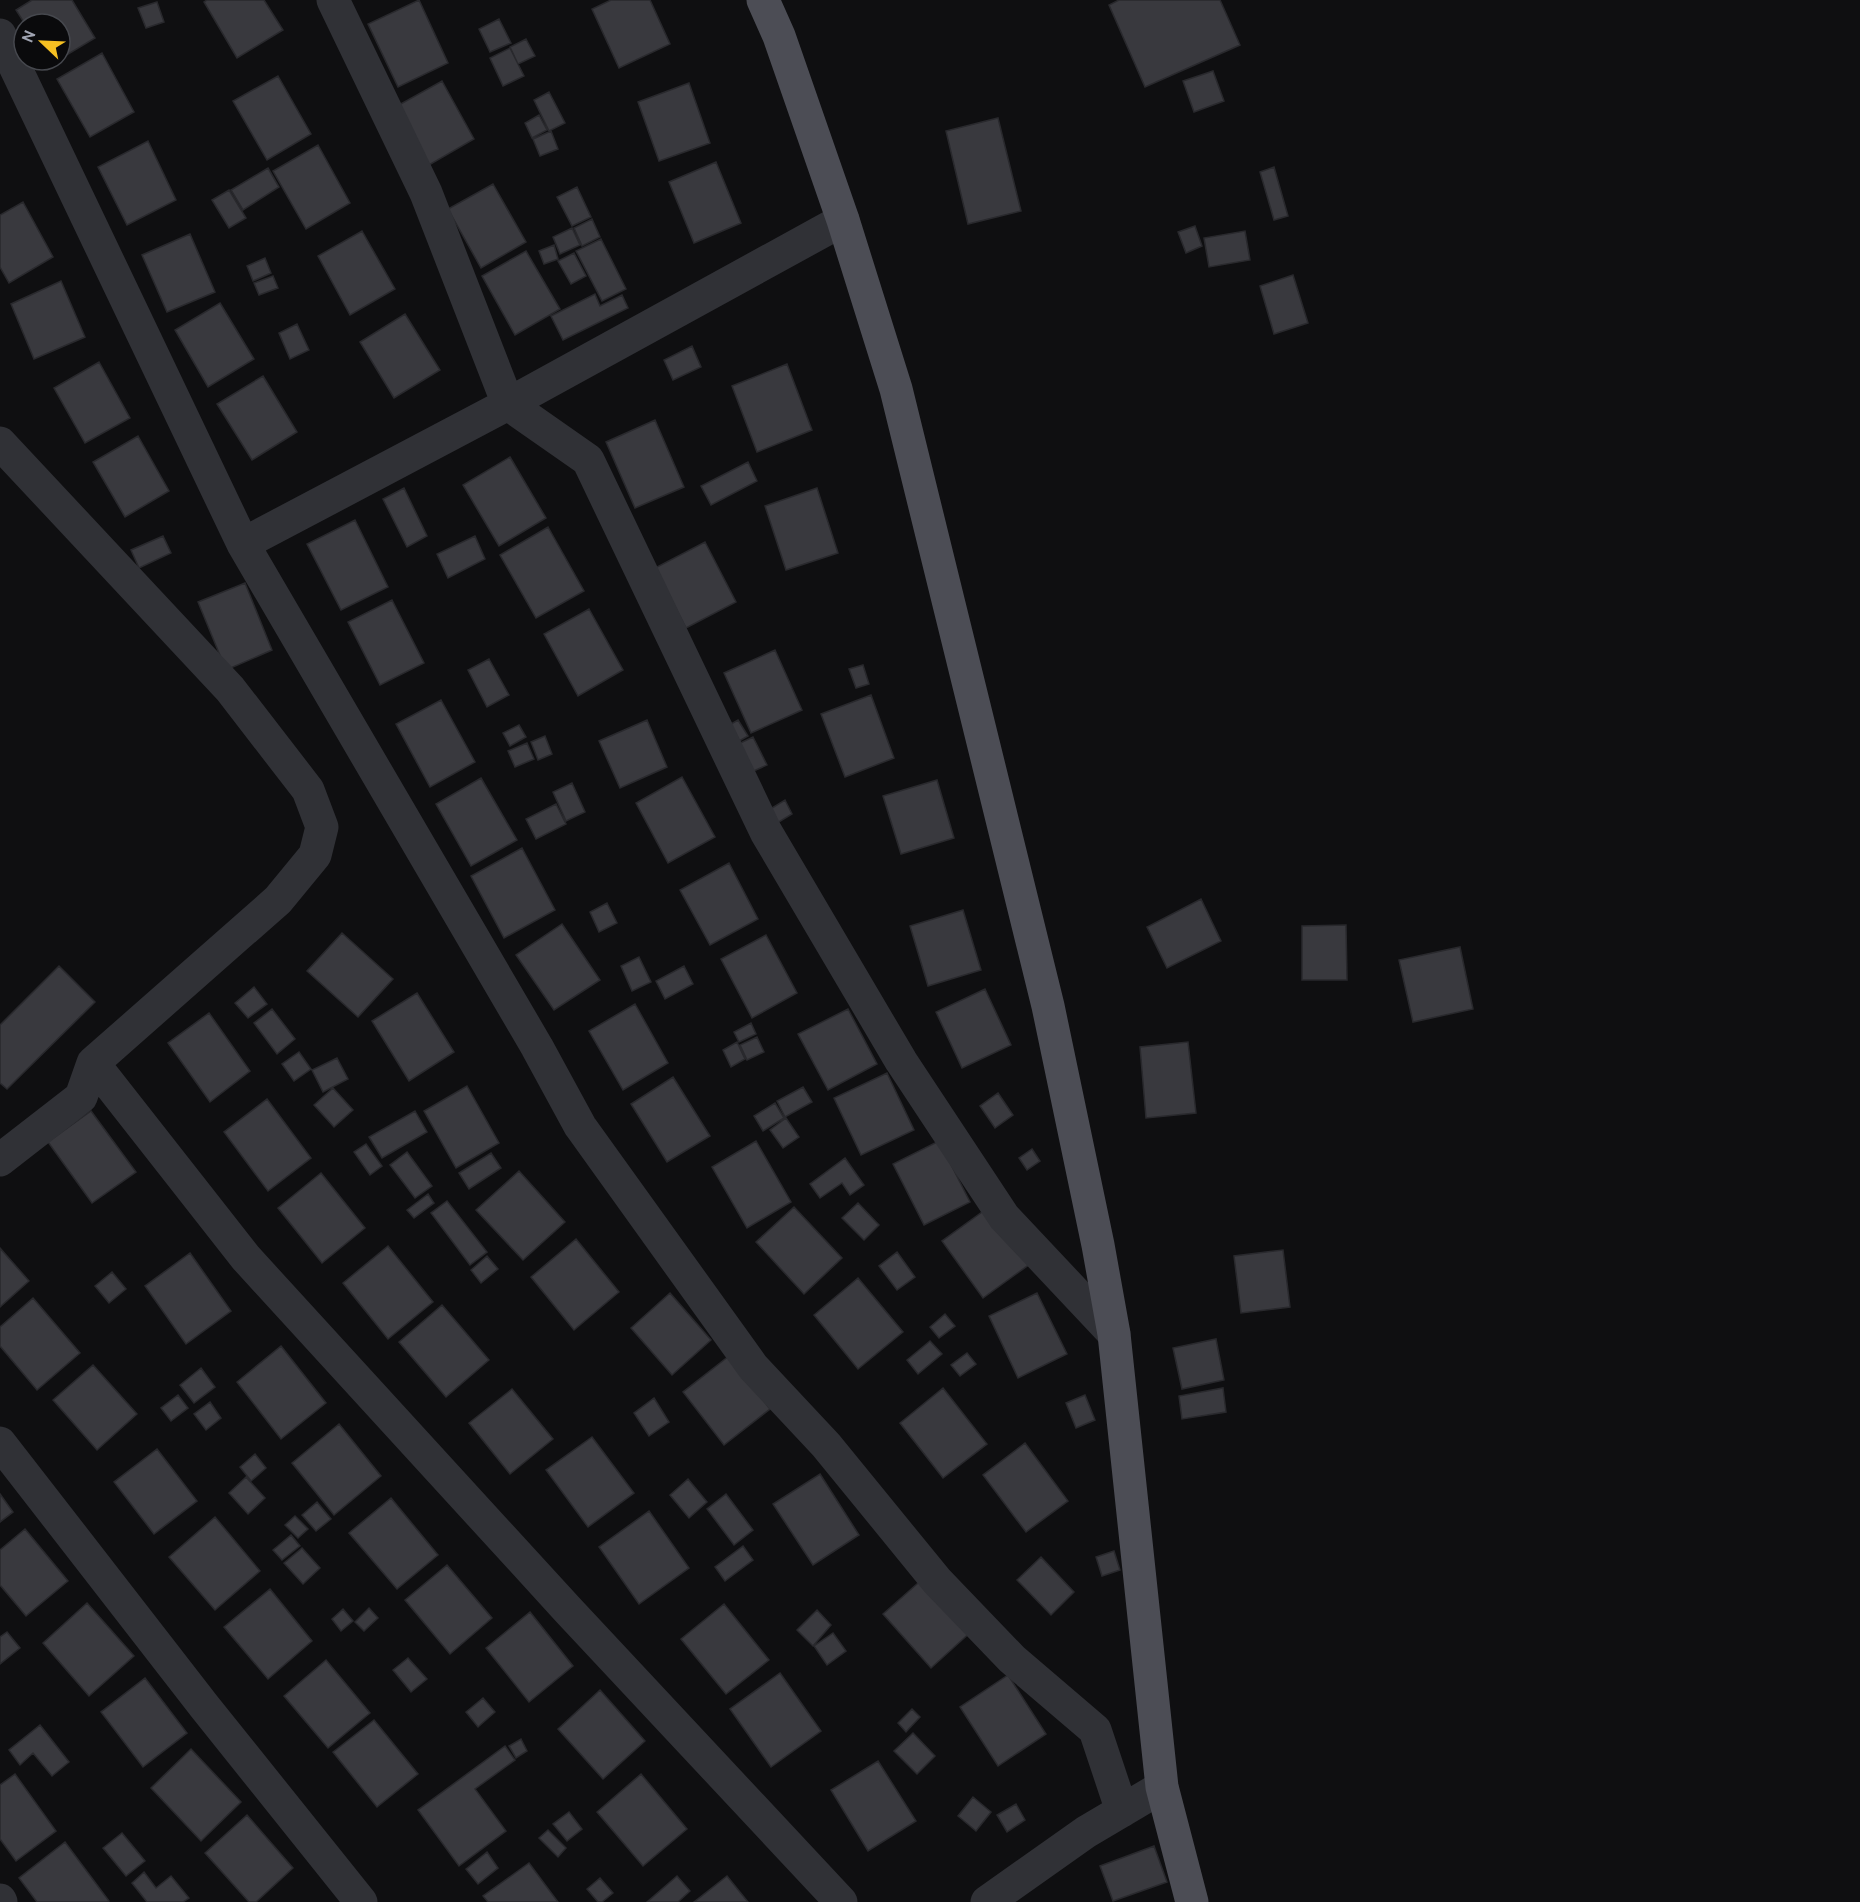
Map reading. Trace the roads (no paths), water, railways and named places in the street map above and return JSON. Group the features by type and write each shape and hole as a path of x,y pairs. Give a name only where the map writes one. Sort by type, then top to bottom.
{"main road":[{"path":"763,0 779,36 843,220 896,388 1040,972 1098,1245 1114,1334 1162,1786 1192,1902"}],"street":[{"path":"333,0 426,193 508,404 588,460 766,832 901,1061 1004,1217 1114,1334"},
{"path":"0,35 243,544 537,1047 580,1126 753,1367 826,1445 937,1581 1012,1659 1095,1730 1122,1811"},
{"path":"243,544 508,404 843,220"},
{"path":"0,443 230,689 308,790 322,827 315,855 278,900 93,1063 81,1097 0,1160"},
{"path":"93,1063 246,1258 576,1619 841,1902"},
{"path":"0,1443 204,1706 361,1902"},
{"path":"987,1902 1086,1832 1162,1786"}]}
